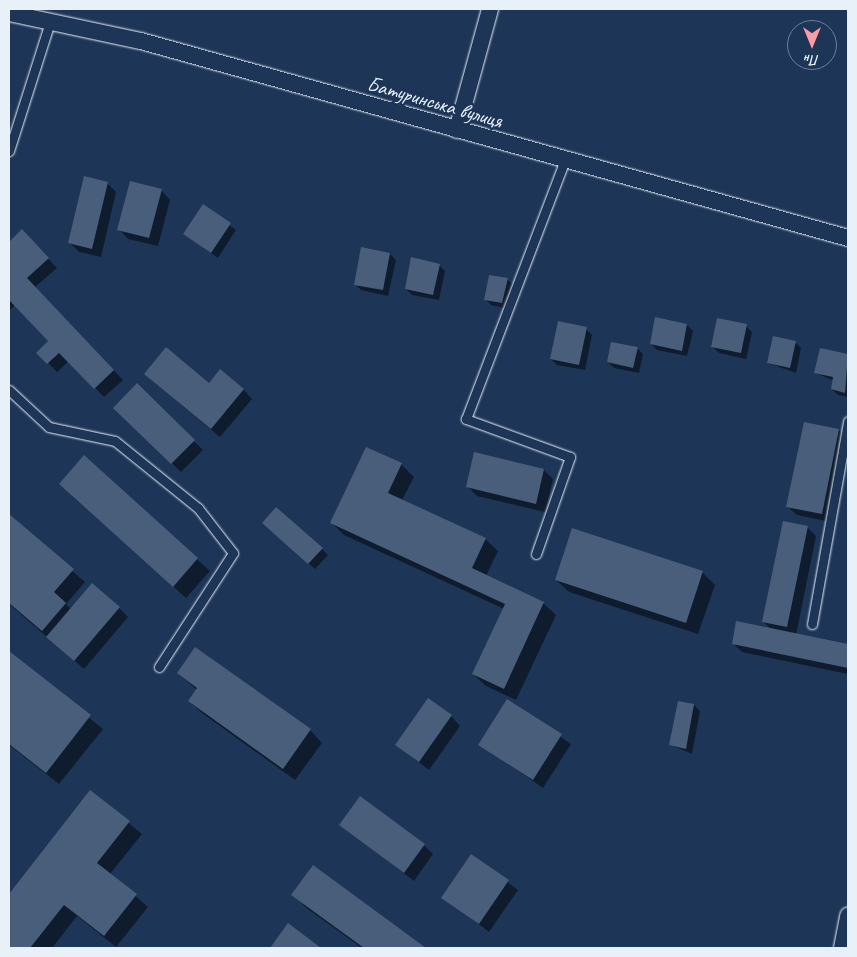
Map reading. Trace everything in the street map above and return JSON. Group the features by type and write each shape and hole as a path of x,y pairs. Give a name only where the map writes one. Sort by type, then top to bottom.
{"street":[{"path":"457,130 490,9"},
{"name":"Батуринська вулиця","path":"9,13 142,41 564,162 848,238"},
{"path":"842,948 848,916"}],"lane":[{"path":"9,151 50,22"},
{"path":"536,554 570,457 466,419 564,162"},
{"path":"9,390 50,428 115,440 198,508 233,553 159,667"},
{"path":"812,624 848,421"}],"building":[{"path":"84,176 108,182 92,249 68,243"},
{"path":"130,181 162,189 149,238 117,230"},
{"path":"203,204 231,223 211,253 183,234"},
{"path":"22,229 49,258 27,278 114,370 94,389 59,353 47,364 36,353 48,341 9,300 9,242"},
{"path":"361,247 390,253 383,290 354,285"},
{"path":"411,257 440,264 433,295 405,289"},
{"path":"489,275 508,278 502,303 484,300"},
{"path":"655,317 687,324 682,351 650,344"},
{"path":"717,318 747,324 741,353 711,347"},
{"path":"558,321 587,327 579,365 550,359"},
{"path":"773,336 796,341 790,368 767,363"},
{"path":"611,342 638,347 633,368 607,362"},
{"path":"166,347 209,383 220,369 244,389 211,429 144,374"},
{"path":"820,348 848,354 845,393 831,389 833,377 814,373"},
{"path":"137,383 195,440 171,464 113,408"},
{"path":"804,422 839,429 822,514 786,507"},
{"path":"366,447 402,463 388,493 486,538 472,568 544,602 504,689 472,674 505,604 330,523"},
{"path":"474,452 544,469 536,504 466,487"},
{"path":"84,455 198,558 173,587 59,484"},
{"path":"276,507 323,548 308,564 262,523"},
{"path":"9,514 74,569 54,592 66,603 42,631 9,603"},
{"path":"783,521 808,526 787,627 762,622"},
{"path":"572,528 703,571 686,623 555,580"},
{"path":"92,583 120,607 74,661 46,637"},
{"path":"736,621 848,644 848,668 732,644"},
{"path":"195,647 311,729 283,769 188,701 197,688 177,673"},
{"path":"9,651 91,715 46,773 9,744"},
{"path":"428,698 452,715 419,762 395,745"},
{"path":"507,699 562,734 533,780 478,745"},
{"path":"678,701 694,704 686,749 669,745"},
{"path":"90,790 130,821 97,863 137,894 104,936 64,905 30,948 9,948 9,894"},
{"path":"360,796 425,844 404,873 339,825"},
{"path":"471,854 509,880 479,924 441,898"},
{"path":"313,865 426,948 364,948 291,895"},
{"path":"288,923 321,948 270,948"}]}
